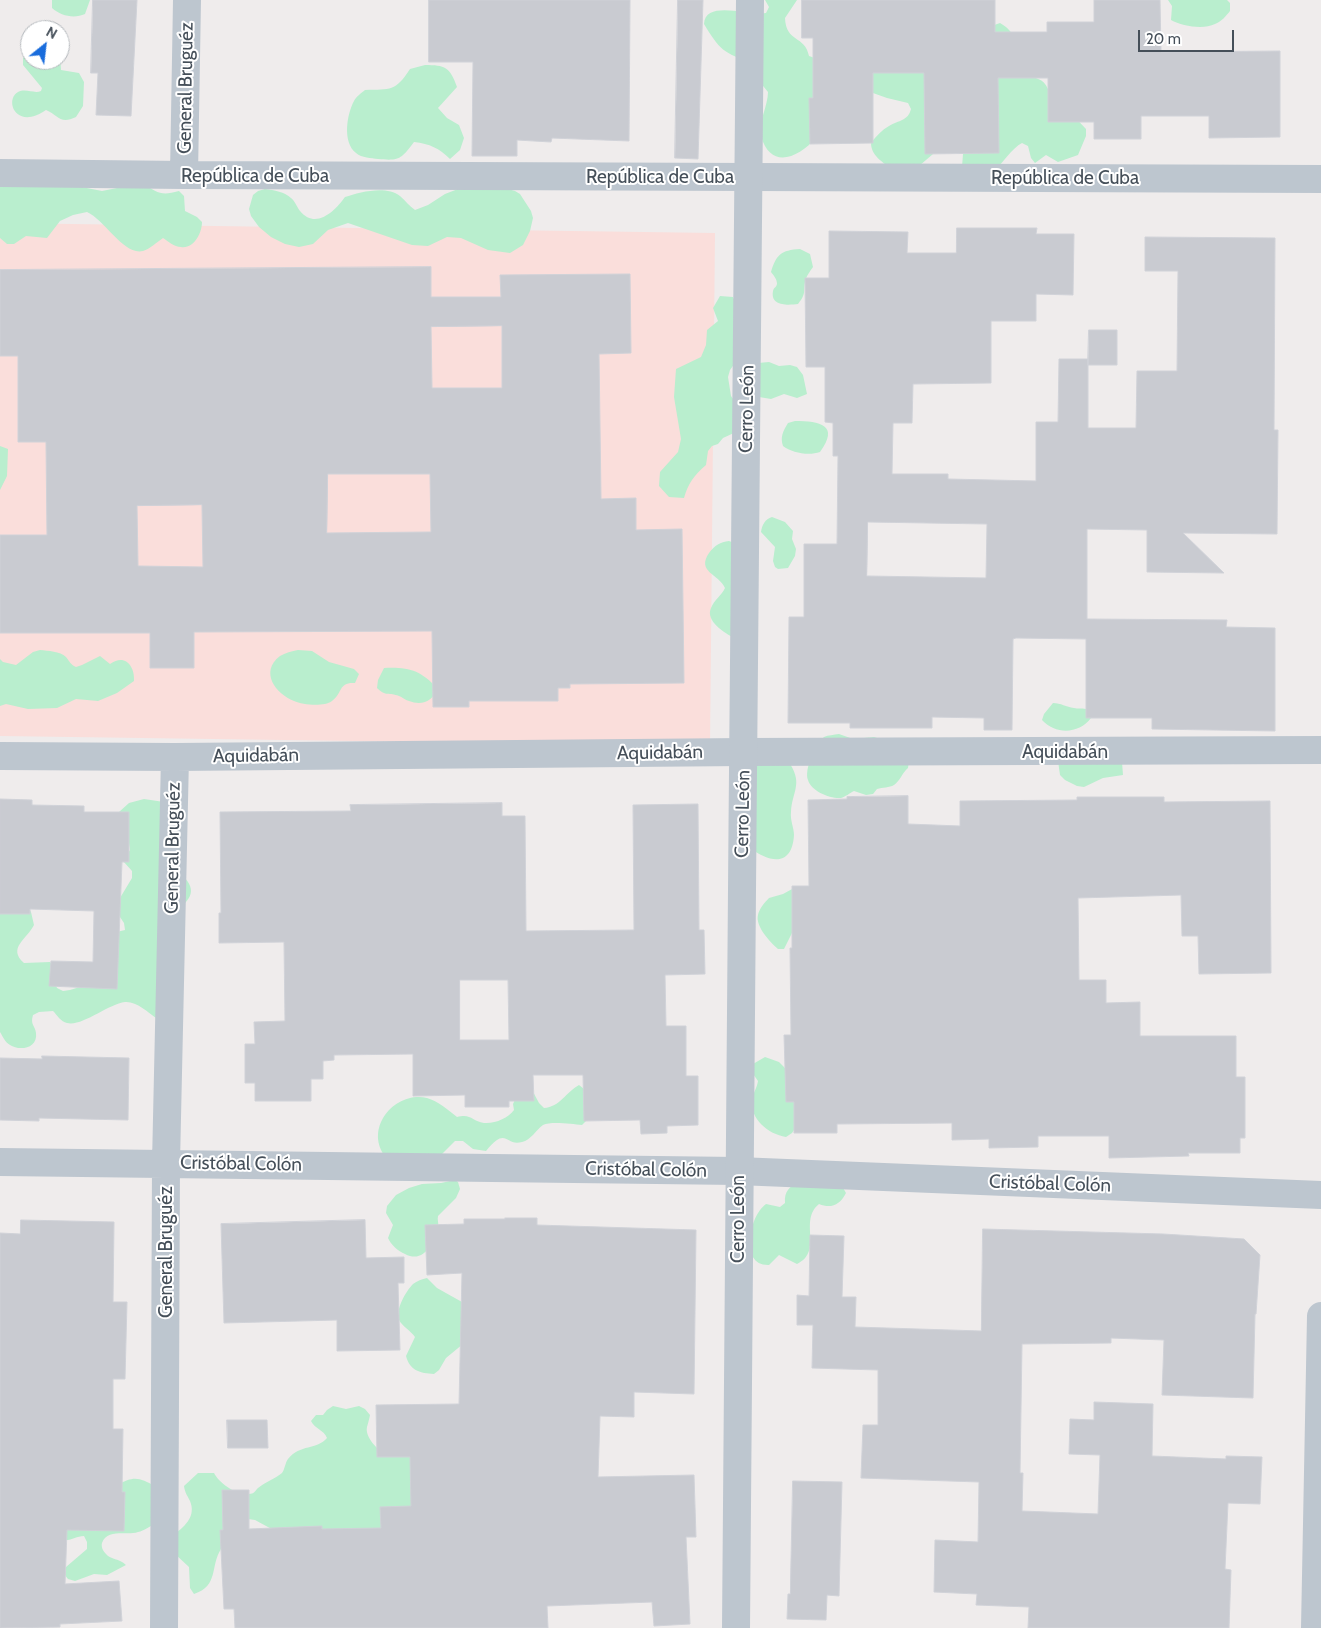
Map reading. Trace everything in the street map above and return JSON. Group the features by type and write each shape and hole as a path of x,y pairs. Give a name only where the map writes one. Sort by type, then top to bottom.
{"street":[{"name":"General Bruguéz","path":"184,176 187,0"},
{"name":"Cerro León","path":"736,1628 738,1171 744,752 750,0"},
{"name":"República de Cuba","path":"0,173 184,176 1321,179"},
{"name":"Aquidabán","path":"0,756 175,757 744,752 1321,750"},
{"name":"General Bruguéz","path":"164,1628 166,1163 175,757"},
{"name":"Cristóbal Colón","path":"0,1162 738,1171 1321,1195"},
{"path":"1315,1628 1321,1316"}],"shaded area":[{"path":"0,223 715,233 710,746 0,736"}],"green space":[{"path":"52,0 90,0 85,14 72,16 63,15 52,8"},
{"path":"765,0 797,0 785,18 786,26 789,32 804,45 809,56 815,58 816,138 802,151 786,157 778,157 771,154 761,136 760,131 768,92 759,81 752,62 728,53 718,45 704,24 706,17 711,12 719,10 766,13 769,7"},
{"path":"1168,0 1227,0 1230,3 1230,11 1219,22 1210,26 1199,27 1181,24 1171,20 1172,6"},
{"path":"1000,23 1012,33 1015,39 1025,76 1039,79 1044,83 1086,129 1086,136 1078,155 1058,162 1046,155 1035,163 1031,158 1028,146 1022,143 993,172 962,167 963,154 970,142 940,148 919,166 892,169 881,161 875,155 871,143 884,129 908,116 911,109 908,103 873,93 871,80 874,67"},
{"path":"425,65 446,68 452,75 457,87 438,108 447,118 459,125 464,138 460,150 450,159 434,147 414,142 403,155 396,159 370,158 356,153 349,142 347,128 349,113 356,98 365,90 392,88 400,82 410,69"},
{"path":"27,70 61,70 79,73 84,82 83,106 76,117 66,120 46,110 36,116 20,116 13,107 12,101 14,96 18,92 24,91 38,92 42,88"},
{"path":"0,171 102,191 142,183 160,193 179,191 184,196 185,211 202,222 201,231 193,243 186,247 176,246 163,238 146,250 136,251 122,243 101,222 87,212 73,215 60,221 47,238 26,236 14,244 7,244 0,238"},
{"path":"265,189 286,194 306,216 312,219 319,219 331,213 345,197 365,192 380,190 394,193 415,210 458,189 508,189 520,194 531,211 533,218 530,231 523,245 510,253 488,250 461,238 447,237 428,246 412,245 348,223 328,230 313,244 299,247 285,244 271,237 259,227 251,216 249,209 253,195"},
{"path":"800,249 810,254 813,267 805,283 803,297 798,304 781,304 774,300 773,296 773,290 777,284 771,272 773,266 780,254"},
{"path":"720,296 733,297 738,309 738,359 730,370 728,377 731,396 739,407 736,432 723,438 708,451 706,465 692,480 684,498 669,497 659,486 660,472 678,452 681,439 674,397 676,369 701,357 706,345 707,330 718,321 713,308"},
{"path":"769,362 779,366 790,365 797,367 803,375 807,394 797,398 784,394 771,399 759,397 758,363"},
{"path":"795,421 812,422 824,426 828,436 820,452 811,454 801,453 783,446 782,437 785,429 788,423"},
{"path":"0,446 8,449 7,476 0,490"},
{"path":"772,517 785,522 793,531 792,539 796,549 795,556 788,568 778,569 775,567 773,561 775,547 761,532 764,523"},
{"path":"729,541 737,544 734,638 717,626 711,617 712,605 725,588 705,565 706,559 713,548 720,543"},
{"path":"40,650 61,654 76,667 100,656 110,664 115,661 124,661 133,670 134,681 117,693 98,701 76,699 57,708 28,709 6,704 0,706 0,659 3,662 16,665 33,652"},
{"path":"298,650 312,651 329,662 354,669 359,674 355,683 343,686 332,701 324,704 303,704 287,698 272,682 271,669 274,662 280,656"},
{"path":"384,668 400,668 414,671 425,677 437,688 433,696 423,703 408,701 400,696 388,694 377,688 378,680"},
{"path":"1053,703 1086,709 1091,718 1074,730 1067,731 1054,728 1042,720 1044,714"},
{"path":"839,734 853,739 874,737 896,744 909,761 908,768 894,785 877,789 873,794 866,795 854,791 841,798 837,798 821,794 813,788 808,780 807,776 811,757 817,745 824,737"},
{"path":"1058,761 1122,762 1123,775 1103,778 1084,787 1077,786 1060,775"},
{"path":"756,763 790,764 796,777 791,815 794,835 792,846 789,853 778,859 765,857 750,848"},
{"path":"144,799 164,802 186,825 187,832 177,870 188,881 191,891 187,901 175,912 156,1018 142,1007 129,1002 118,1004 80,1022 73,1023 63,1021 53,1011 39,1012 33,1015 32,1018 36,1033 34,1042 23,1048 10,1045 5,1041 0,1032 0,907 27,906 31,912 34,925 20,944 17,953 24,963 50,962 55,968 54,981 57,988 63,991 83,986 112,933 125,930 124,923 114,908 132,878 132,871 123,861 130,850 129,843 124,838 119,812 129,803"},
{"path":"794,888 793,931 784,949 778,949 761,929 758,919 759,913 769,898"},
{"path":"765,1057 779,1062 793,1076 796,1127 786,1137 773,1133 762,1125 752,1107 752,1100 758,1081 751,1071 753,1064"},
{"path":"579,1085 584,1089 587,1120 582,1125 551,1123 543,1125 525,1141 516,1143 502,1138 498,1139 486,1151 473,1149 463,1141 455,1141 435,1161 384,1155 379,1144 378,1133 386,1113 404,1100 415,1097 431,1099 457,1117 465,1116 480,1122 492,1123 508,1116 514,1110 513,1104 519,1091 532,1090 544,1108 559,1102"},
{"path":"455,1180 458,1182 460,1189 456,1198 438,1216 438,1226 431,1245 423,1254 418,1256 402,1253 388,1238 393,1225 386,1213 387,1206 396,1195 409,1188 422,1184"},
{"path":"798,1181 842,1186 846,1193 835,1205 819,1204 813,1211 810,1219 809,1252 805,1258 797,1264 779,1255 769,1265 760,1263 753,1258 750,1249 750,1239 755,1219 766,1204 780,1207 785,1203 787,1192"},
{"path":"427,1278 437,1288 462,1302 463,1344 446,1358 439,1370 434,1374 420,1372 410,1365 406,1356 415,1337 400,1322 398,1316 404,1296 410,1287 416,1282"},
{"path":"333,1406 346,1409 359,1406 365,1409 370,1415 367,1427 369,1438 374,1444 382,1452 409,1447 432,1484 391,1529 279,1533 255,1520 248,1519 221,1549 211,1581 202,1590 194,1594 190,1588 189,1567 175,1554 175,1534 189,1520 192,1511 192,1506 184,1486 198,1473 214,1473 224,1485 234,1491 244,1494 253,1493 282,1473 287,1461 293,1454 323,1442 327,1438 311,1421 316,1415 323,1415"},
{"path":"0,1467 117,1485 132,1479 145,1481 156,1487 156,1523 145,1530 134,1533 113,1534 105,1538 102,1543 102,1549 105,1553 126,1565 107,1575 94,1574 75,1581 68,1579 64,1574 66,1567 87,1549 87,1542 84,1536 63,1540"}],"building":[{"path":"93,0 137,0 131,116 96,115 98,73 91,73"},
{"path":"429,0 630,0 629,141 552,138 551,142 517,140 517,156 472,156 473,62 429,62"},
{"path":"678,0 703,0 698,159 675,158"},
{"path":"802,0 995,0 995,32 1047,32 1047,22 1094,22 1094,0 1160,0 1161,52 1280,51 1280,137 1209,138 1209,116 1141,116 1141,139 1094,139 1094,122 1048,122 1048,78 998,78 999,153 925,154 924,73 873,73 873,143 810,144 809,98 813,98 813,38 802,38"},
{"path":"957,228 1037,228 1036,234 1074,234 1073,295 1036,294 1036,321 991,321 991,383 913,384 912,423 893,423 892,474 948,474 948,479 1036,481 1036,422 1058,422 1059,359 1088,359 1088,428 1136,428 1137,371 1177,371 1178,271 1145,271 1145,237 1275,238 1274,430 1278,430 1277,534 1183,533 1224,573 1147,572 1147,530 1087,529 1087,619 1227,620 1226,627 1275,628 1275,731 1152,729 1152,718 1086,718 1086,639 1013,639 1012,730 984,730 984,718 932,717 932,728 850,728 850,723 788,723 789,617 804,617 804,544 837,544 838,456 833,456 833,423 825,422 825,367 806,367 805,278 829,278 829,231 908,232 907,253 956,253","holes":["868,522 987,524 986,578 867,576"]},
{"path":"431,267 431,297 501,297 500,275 630,274 631,353 599,354 601,499 636,498 636,530 682,529 684,683 570,684 570,688 558,688 558,701 469,701 469,707 433,707 432,631 194,632 194,668 150,668 150,633 0,633 0,535 47,535 46,442 18,442 18,356 0,356 0,270","holes":["502,326 502,388 432,388 431,327","328,474 430,474 431,532 327,533","202,505 203,567 138,566 137,506"]},
{"path":"1089,330 1117,330 1117,365 1088,365"},
{"path":"908,796 908,824 960,826 960,801 1077,800 1077,797 1164,797 1164,802 1270,801 1271,973 1199,974 1198,936 1182,936 1181,895 1078,898 1079,980 1106,980 1106,1003 1140,1002 1140,1036 1236,1036 1236,1077 1245,1077 1245,1138 1240,1138 1240,1153 1188,1153 1189,1156 1109,1158 1109,1136 1038,1136 1038,1147 989,1148 989,1139 952,1140 952,1123 837,1124 837,1133 794,1133 794,1102 786,1102 784,1035 791,1035 790,948 792,948 792,886 809,886 808,800"},
{"path":"0,799 32,800 32,805 84,806 84,812 129,812 129,862 122,862 117,989 49,986 51,961 93,962 94,911 30,909 30,914 0,914"},
{"path":"502,803 502,816 525,816 526,931 634,930 633,805 698,804 699,930 704,930 705,974 665,975 666,1026 686,1026 686,1076 698,1076 698,1125 667,1126 667,1133 641,1134 640,1120 584,1121 583,1075 533,1075 534,1101 509,1101 509,1107 465,1107 465,1095 413,1096 413,1054 334,1055 334,1060 323,1061 323,1079 311,1079 311,1101 255,1101 255,1083 245,1083 245,1044 255,1044 254,1022 285,1021 284,942 219,943 219,913 221,913 220,812 351,811 350,805","holes":["460,980 508,980 509,1040 460,1040"]},
{"path":"42,1056 129,1058 128,1120 39,1118 39,1121 0,1120 0,1058 42,1059"},
{"path":"537,1218 537,1225 696,1230 694,1394 634,1392 634,1417 600,1416 598,1477 694,1475 696,1537 686,1537 690,1624 654,1626 652,1602 547,1606 548,1628 235,1628 234,1609 224,1609 220,1530 223,1530 222,1490 249,1490 249,1529 322,1526 322,1529 381,1528 380,1507 411,1506 410,1457 377,1457 376,1405 459,1404 462,1273 427,1275 425,1225 464,1224 464,1219"},
{"path":"21,1220 114,1222 113,1302 127,1302 125,1379 113,1379 113,1429 123,1429 122,1492 125,1492 124,1531 67,1530 65,1584 119,1581 122,1621 60,1624 60,1627 0,1628 0,1233 20,1234"},
{"path":"365,1220 366,1258 404,1257 404,1283 398,1283 400,1350 337,1351 337,1320 224,1323 221,1224"},
{"path":"983,1229 1163,1234 1244,1239 1260,1255 1255,1314 1253,1398 1162,1395 1164,1340 1111,1338 1111,1343 1022,1344 1020,1473 1023,1473 1022,1511 1098,1514 1100,1455 1069,1454 1070,1419 1094,1420 1094,1402 1153,1404 1152,1456 1226,1459 1226,1456 1262,1457 1260,1504 1228,1503 1225,1569 1231,1570 1229,1628 1028,1628 1029,1607 976,1605 977,1594 934,1592 935,1540 978,1542 979,1482 861,1478 863,1425 878,1425 878,1370 812,1368 813,1325 797,1325 797,1295 809,1296 810,1235 844,1236 842,1297 856,1297 855,1327 981,1331"},
{"path":"227,1420 267,1420 268,1448 228,1448"},
{"path":"793,1481 842,1482 839,1596 827,1595 826,1620 787,1619 788,1594 790,1594"}]}
